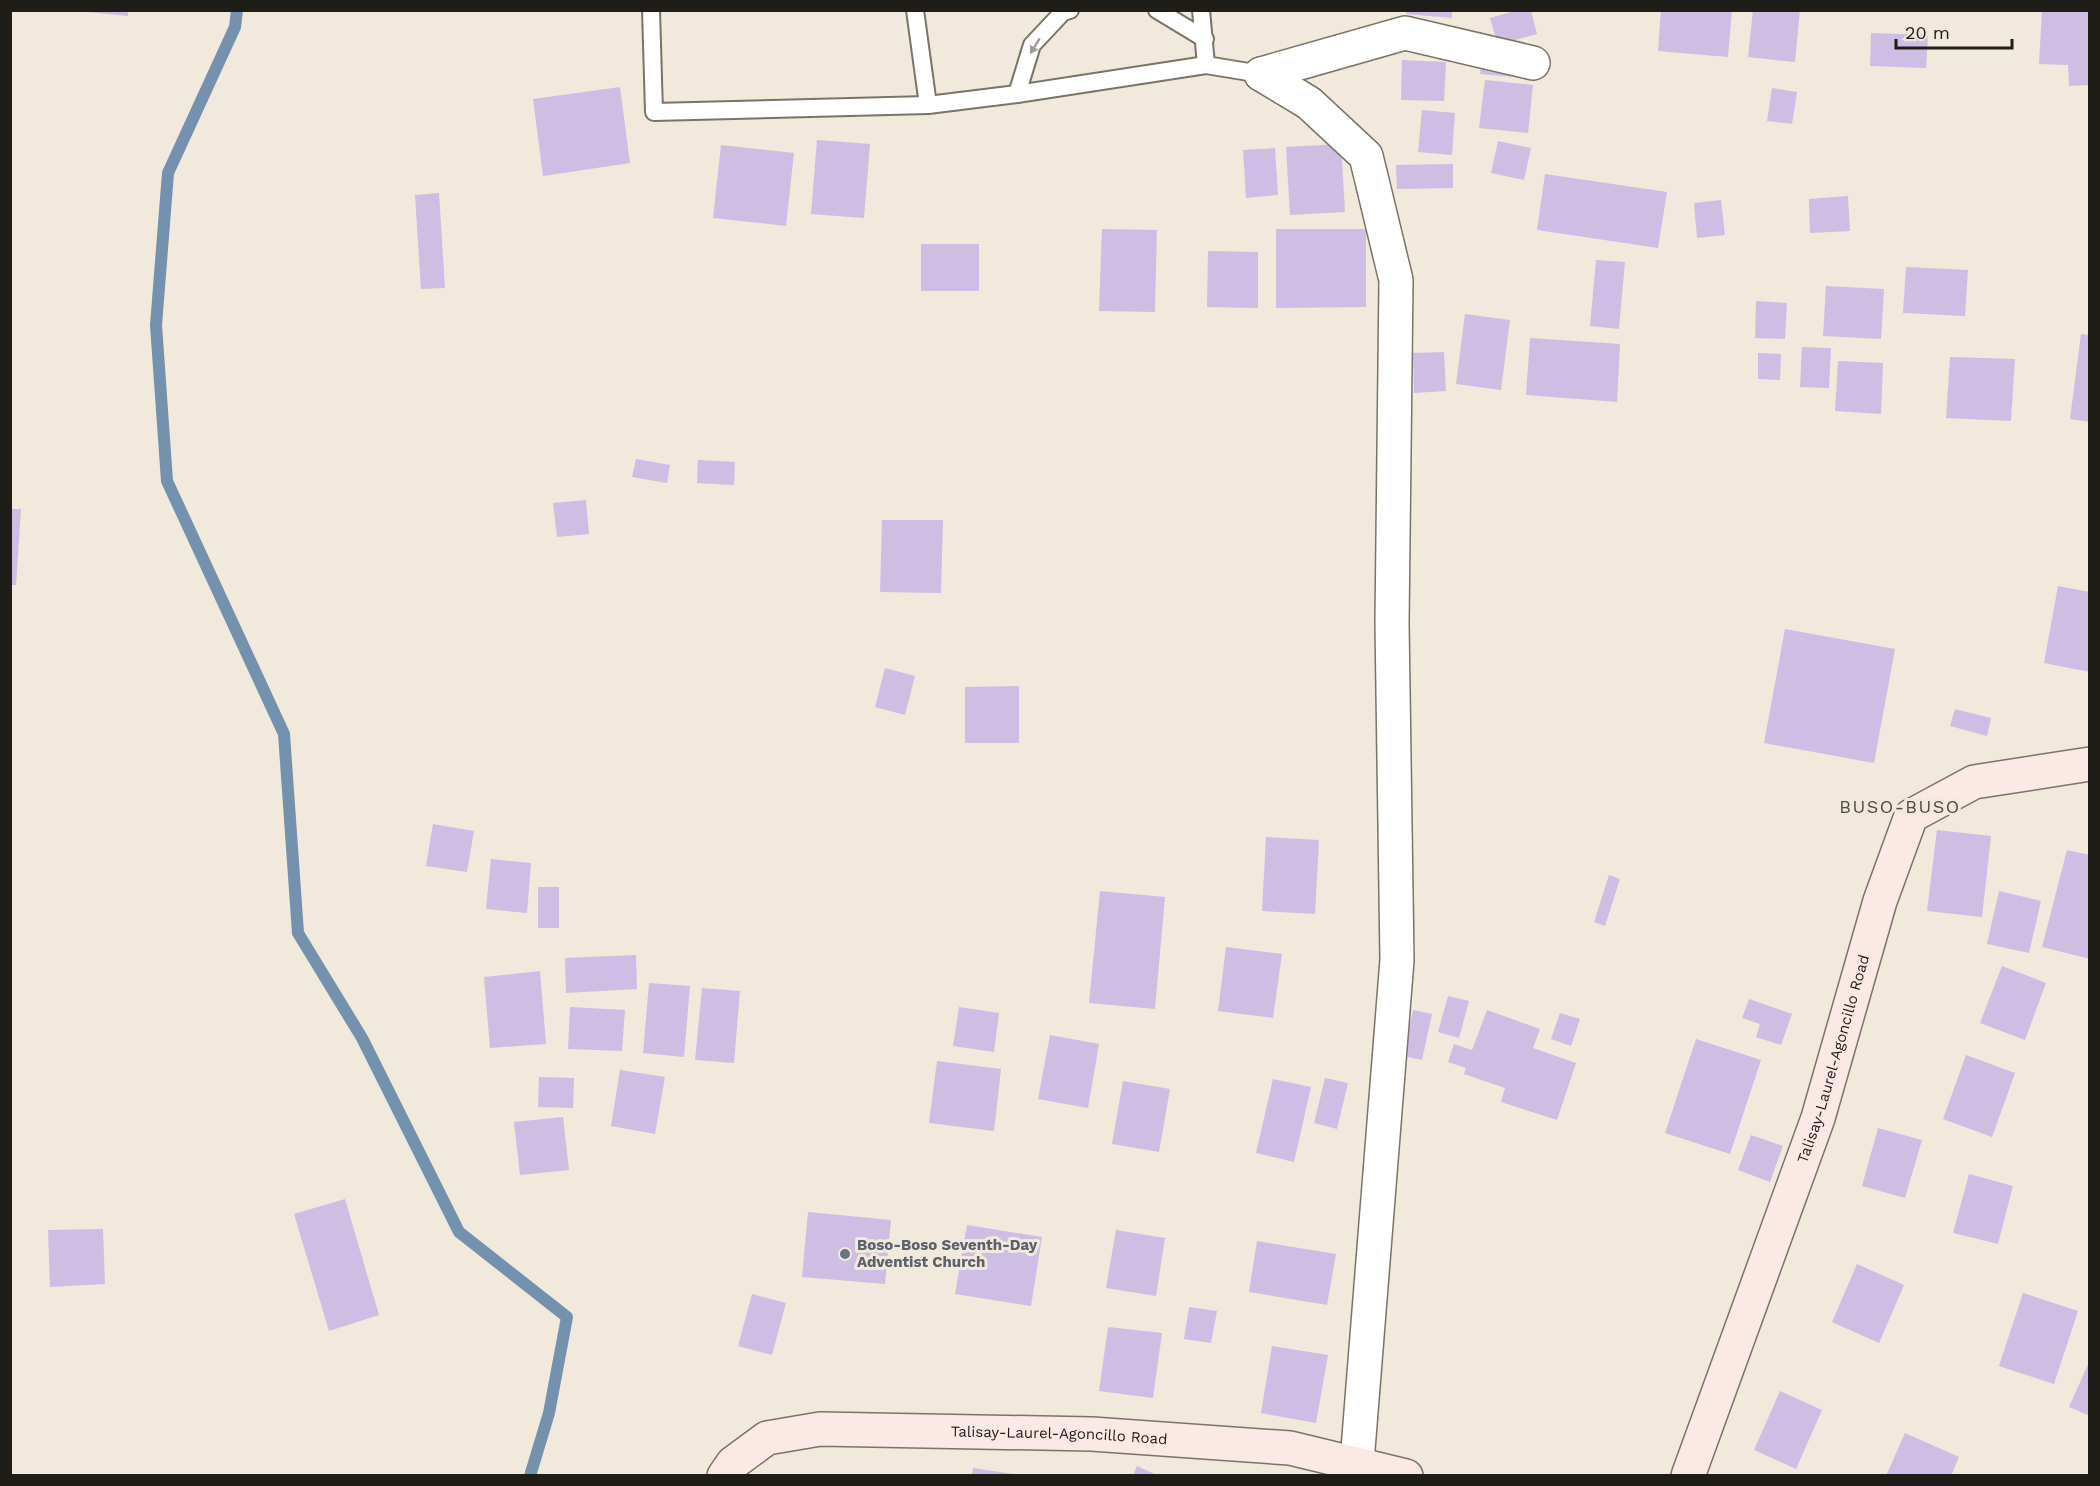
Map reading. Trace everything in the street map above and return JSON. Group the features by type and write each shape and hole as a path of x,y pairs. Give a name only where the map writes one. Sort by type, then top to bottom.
{"main road":[{"name":"Talisay-Laurel-Agoncillo Road","path":"1688,1476 1818,1118 1880,901 1911,816 1974,782 2090,764"},
{"name":"Talisay-Laurel-Agoncillo Road","path":"724,1476 733,1463 767,1438 820,1429 1092,1434 1290,1448 1357,1462 1406,1476"}],"street":[{"path":"1261,74 1406,33 1533,63"},
{"path":"1261,74 1309,103 1366,156 1396,280 1392,623 1397,960 1357,1462"}],"lane":[{"path":"651,10 654,112 928,105 1206,65 1261,74"},
{"path":"915,10 928,105"},
{"path":"1017,94 1032,45 1063,12 1070,10"},
{"path":"1156,10 1204,39"},
{"path":"1201,10 1206,65"}],"building":[{"path":"87,10 128,10 128,16 87,12"},
{"path":"1407,10 1452,10 1452,18 1406,14"},
{"path":"1518,10 1531,10 1537,34 1498,45 1490,18"},
{"path":"1661,10 1732,10 1728,57 1658,51"},
{"path":"1753,10 1800,10 1795,62 1748,57"},
{"path":"2042,10 2090,10 2090,85 2069,86 2068,65 2039,64"},
{"path":"1871,33 1928,35 1926,68 1870,66"},
{"path":"1402,60 1446,62 1444,101 1401,100"},
{"path":"1481,61 1526,78 1480,74"},
{"path":"1485,80 1533,85 1528,133 1479,128"},
{"path":"620,87 630,163 543,176 533,99"},
{"path":"1772,88 1797,92 1792,124 1767,121"},
{"path":"1422,110 1455,113 1452,155 1418,152"},
{"path":"817,140 870,144 864,218 811,214"},
{"path":"1498,141 1531,148 1524,180 1491,173"},
{"path":"1341,144 1345,212 1290,215 1286,147"},
{"path":"721,145 794,153 786,226 713,218"},
{"path":"1275,148 1278,195 1246,198 1243,150"},
{"path":"1453,164 1453,188 1397,189 1396,165"},
{"path":"1545,174 1667,192 1658,248 1537,230"},
{"path":"439,193 445,288 421,289 415,195"},
{"path":"1848,196 1850,231 1810,233 1809,199"},
{"path":"1721,200 1725,235 1697,238 1694,203"},
{"path":"1102,229 1157,230 1155,312 1099,311"},
{"path":"1276,229 1366,229 1366,307 1276,308"},
{"path":"921,244 979,244 979,291 921,291"},
{"path":"1208,251 1258,252 1258,308 1207,307"},
{"path":"1596,260 1625,262 1619,329 1590,326"},
{"path":"1906,267 1968,270 1965,316 1903,313"},
{"path":"1826,286 1884,289 1881,339 1823,336"},
{"path":"1756,301 1787,303 1785,339 1755,338"},
{"path":"1465,314 1510,320 1501,390 1456,384"},
{"path":"2081,334 2090,335 2090,422 2070,419"},
{"path":"1530,338 1620,344 1617,402 1526,395"},
{"path":"1802,347 1831,348 1829,388 1800,387"},
{"path":"1444,352 1446,391 1414,393 1413,353"},
{"path":"1758,353 1781,354 1780,380 1758,379"},
{"path":"1950,357 2015,359 2011,421 1946,418"},
{"path":"1838,361 1883,363 1881,414 1835,411"},
{"path":"636,459 670,465 667,483 632,477"},
{"path":"698,460 735,462 734,485 697,483"},
{"path":"586,500 589,534 557,537 553,503"},
{"path":"10,509 21,509 16,585 10,585"},
{"path":"882,520 943,520 941,593 880,592"},
{"path":"2058,586 2090,592 2090,672 2044,663"},
{"path":"1785,629 1895,649 1874,763 1764,743"},
{"path":"885,668 915,676 905,715 875,707"},
{"path":"1019,686 1019,743 965,743 965,687"},
{"path":"1955,709 1991,718 1987,736 1950,726"},
{"path":"433,824 474,831 467,872 426,866"},
{"path":"1937,830 1991,836 1982,917 1927,911"},
{"path":"1266,837 1319,840 1315,914 1262,911"},
{"path":"2067,850 2090,855 2090,959 2042,947"},
{"path":"491,859 531,863 527,913 486,909"},
{"path":"1609,875 1620,879 1605,926 1594,922"},
{"path":"538,887 559,887 559,928 538,928"},
{"path":"1100,891 1165,897 1155,1009 1089,1003"},
{"path":"1999,891 2041,901 2029,953 1987,944"},
{"path":"1226,947 1282,954 1273,1018 1218,1011"},
{"path":"636,955 637,989 566,993 565,958"},
{"path":"2002,966 2046,983 2025,1040 1980,1023"},
{"path":"540,971 546,1044 490,1048 484,977"},
{"path":"649,983 690,986 684,1057 643,1053"},
{"path":"702,988 740,991 734,1063 695,1060"},
{"path":"1448,996 1469,1001 1459,1038 1438,1032"},
{"path":"1749,999 1792,1014 1781,1045 1756,1037 1760,1024 1742,1018"},
{"path":"570,1007 625,1010 622,1051 568,1049"},
{"path":"959,1007 999,1013 994,1052 953,1046"},
{"path":"1413,1010 1432,1014 1422,1060 1403,1056"},
{"path":"1487,1010 1540,1029 1533,1048 1576,1063 1557,1120 1501,1102 1505,1088 1464,1074 1466,1068 1448,1062 1454,1044 1472,1050"},
{"path":"1560,1013 1580,1019 1571,1046 1551,1039"},
{"path":"1050,1035 1099,1044 1088,1108 1038,1099"},
{"path":"1696,1039 1761,1060 1730,1154 1665,1133"},
{"path":"1966,1055 2015,1073 1992,1137 1943,1119"},
{"path":"937,1061 1001,1069 994,1131 929,1123"},
{"path":"620,1070 665,1077 655,1134 611,1126"},
{"path":"539,1077 574,1078 573,1108 538,1107"},
{"path":"1325,1078 1348,1083 1337,1129 1314,1123"},
{"path":"1273,1079 1311,1087 1294,1162 1256,1153"},
{"path":"1123,1081 1170,1089 1159,1152 1112,1144"},
{"path":"563,1117 569,1170 520,1175 514,1122"},
{"path":"1878,1128 1922,1140 1905,1198 1862,1186"},
{"path":"1751,1135 1783,1146 1770,1182 1738,1170"},
{"path":"1969,1174 2013,1186 1998,1244 1953,1233"},
{"path":"345,1199 379,1315 329,1331 294,1214"},
{"path":"808,1212 891,1220 885,1284 802,1277"},
{"path":"967,1225 1042,1237 1031,1306 955,1294"},
{"path":"103,1229 105,1284 50,1287 48,1230"},
{"path":"1116,1230 1165,1238 1156,1296 1106,1288"},
{"path":"1257,1241 1336,1254 1327,1305 1249,1292"},
{"path":"1857,1264 1904,1285 1879,1343 1832,1322"},
{"path":"2023,1293 2078,1311 2054,1384 1999,1366"},
{"path":"752,1294 786,1303 772,1355 738,1346"},
{"path":"1189,1307 1217,1311 1211,1343 1184,1339"},
{"path":"1108,1327 1162,1333 1153,1398 1099,1391"},
{"path":"1272,1346 1328,1355 1316,1423 1261,1413"},
{"path":"2090,1360 2090,1416 2069,1407"},
{"path":"1780,1391 1822,1410 1796,1469 1754,1450"},
{"path":"1905,1433 1959,1457 1951,1476 1886,1476"},
{"path":"1137,1466 1159,1476 1133,1476"},
{"path":"973,1468 1013,1474 1013,1476 972,1476"}],"waterway":[{"path":"237,10 235,27 168,173 156,325 167,481 284,734 298,933 362,1038 459,1232 567,1317 549,1413 530,1476"}],"place":[{"name":"Boso-Boso Seventh-Day Adventist Church","path":"845,1254"}],"district":[{"name":"BUSO-BUSO","path":"1900,806"}]}
